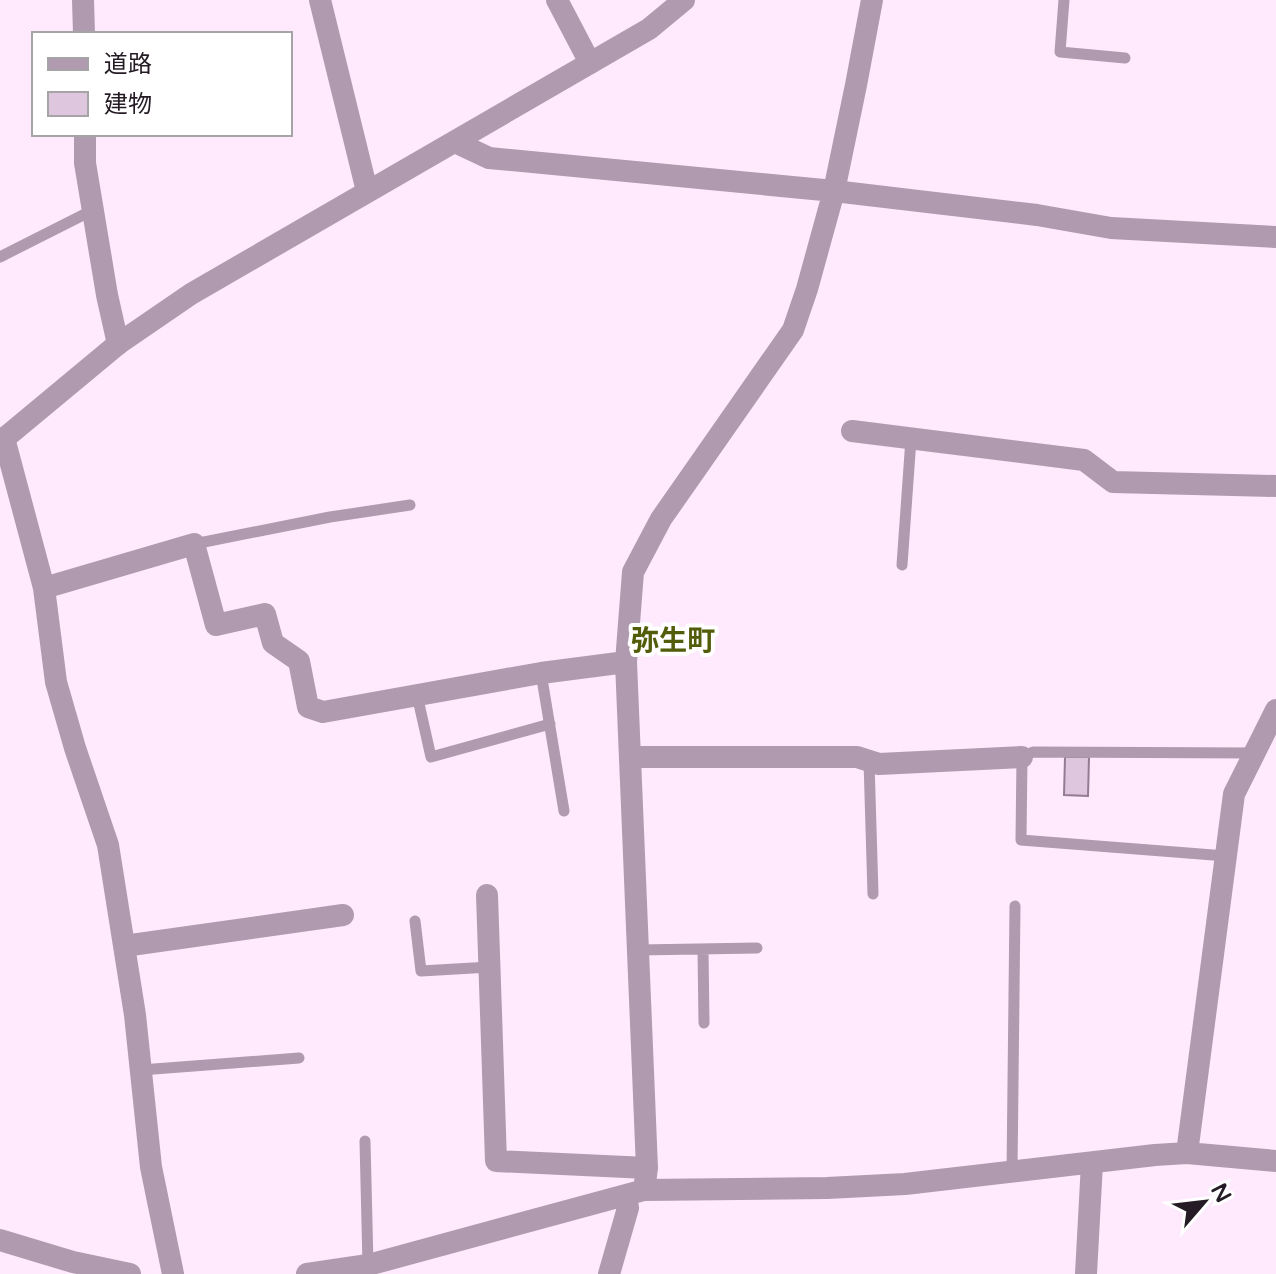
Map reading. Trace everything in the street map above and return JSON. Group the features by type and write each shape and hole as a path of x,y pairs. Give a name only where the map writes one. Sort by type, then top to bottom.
{"street":[{"path":"83,0 84,32"},
{"path":"320,0 367,191"},
{"path":"557,0 590,63"},
{"path":"173,1274 151,1167 135,1015 108,845 56,682 44,588 2,440 118,344 191,294 649,29 684,0"},
{"path":"609,1274 628,1208 639,1184 639,950 626,662 633,572 661,519 793,330 834,191 872,0"},
{"path":"85,136 85,163 118,344"},
{"path":"455,142 489,158 834,191 1037,215 1111,228 1276,237"},
{"path":"852,431 1084,460 1113,482 1276,486"},
{"path":"44,588 194,544 216,625 265,614 273,643 299,661 308,707 323,712 541,673 626,662"},
{"path":"1187,1153 1234,794 1276,710"},
{"path":"630,757 857,757 879,764 1022,757"},
{"path":"487,895 496,1161 639,1184 827,1188 905,1184 1187,1153 1276,1161"},
{"path":"124,946 343,915"},
{"path":"1086,1274 1092,1163"},
{"path":"307,1274 368,1270 639,1184"},
{"path":"0,1240 73,1262 130,1274"}],"lane":[{"path":"1064,0 1060,52 1125,58"},
{"path":"0,257 93,210"},
{"path":"902,565 911,439"},
{"path":"194,544 330,517 410,505"},
{"path":"541,673 564,811"},
{"path":"417,695 431,757 550,724"},
{"path":"1226,856 1021,840 1022,757 1033,752 1254,753"},
{"path":"869,761 873,894"},
{"path":"1012,1172 1015,906"},
{"path":"415,921 421,971 490,967"},
{"path":"639,950 757,948"},
{"path":"703,949 704,1023"},
{"path":"141,1070 299,1058"},
{"path":"365,1141 368,1270"}],"building":[{"path":"1065,757 1089,757 1088,796 1064,795"}],"district":[{"name":"弥生町","path":"673,640"}]}
